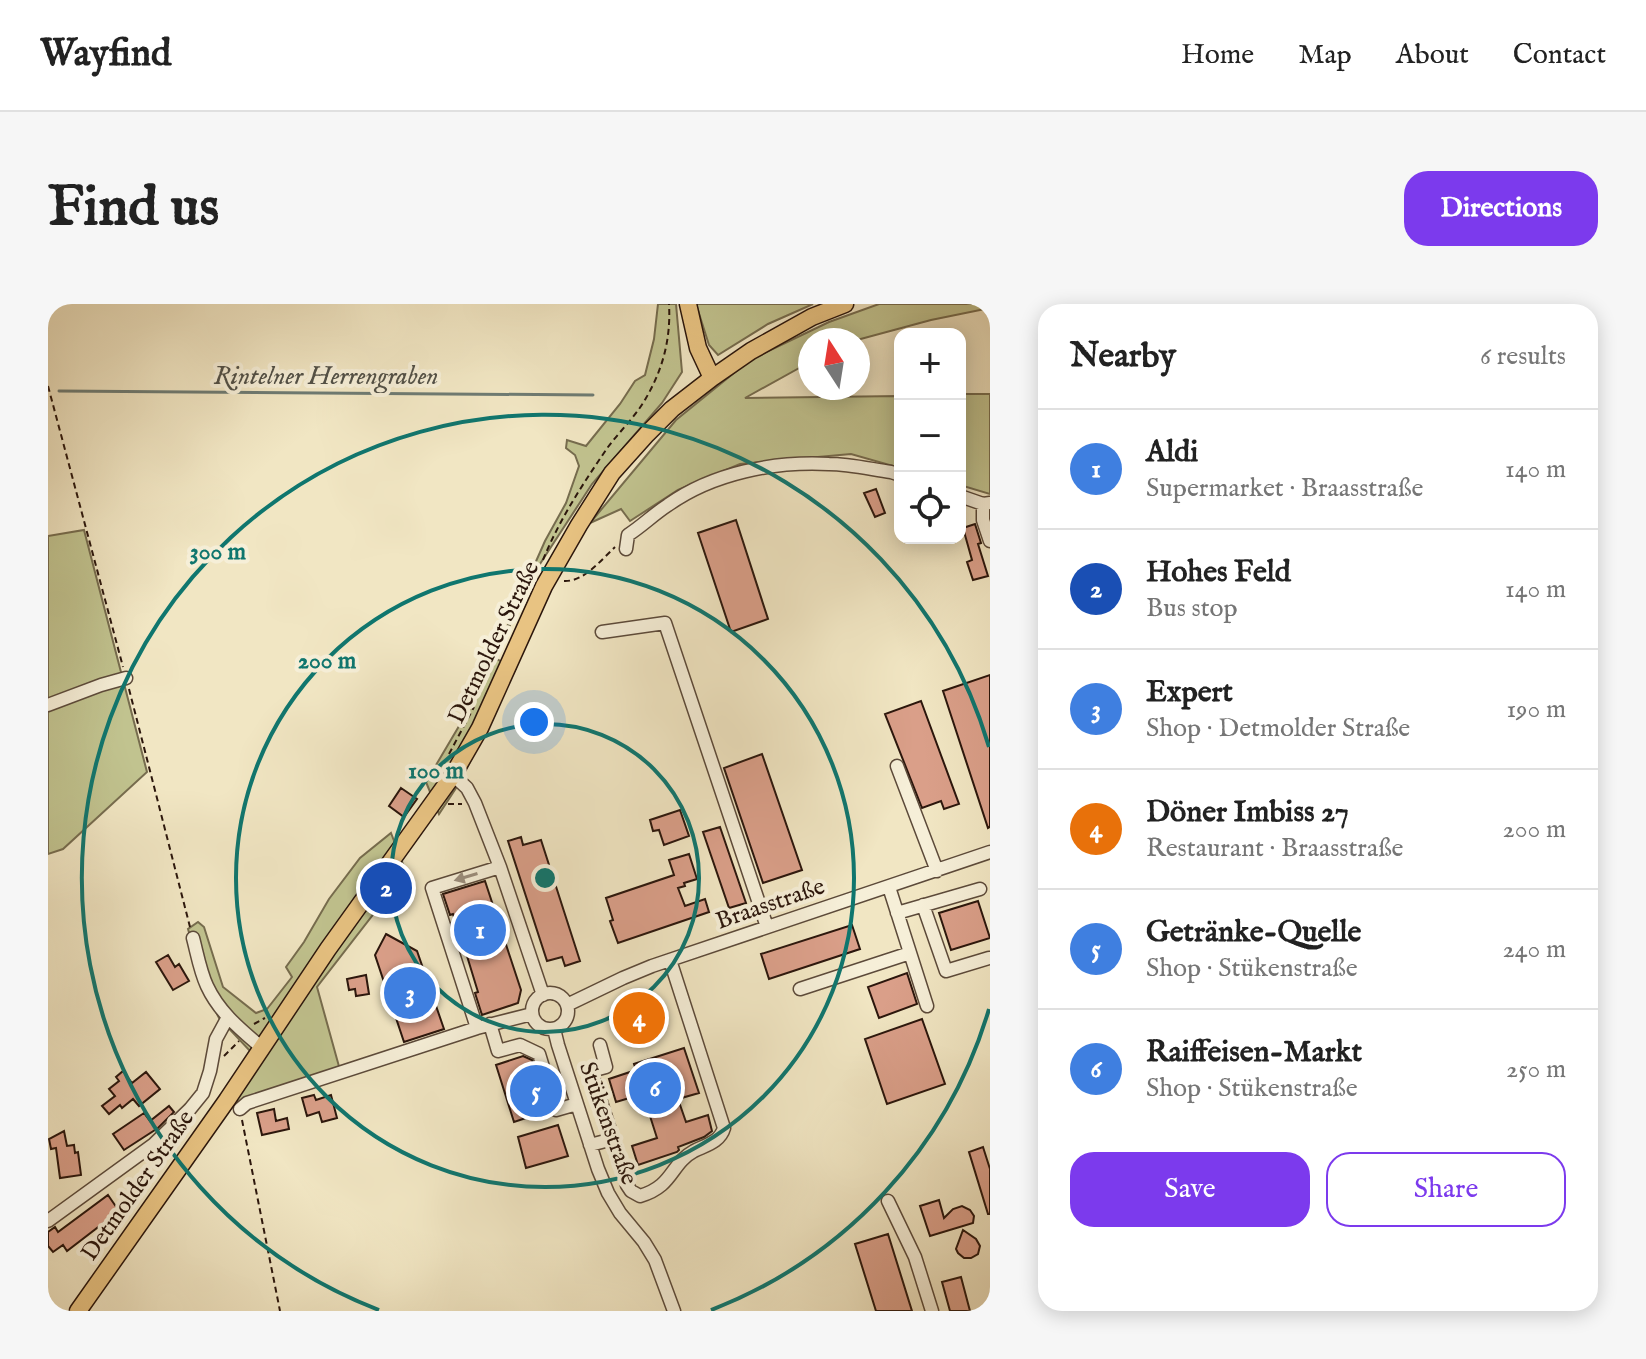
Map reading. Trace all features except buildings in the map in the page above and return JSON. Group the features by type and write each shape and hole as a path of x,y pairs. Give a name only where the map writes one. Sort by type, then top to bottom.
{"main road":[{"path":"688,304 698,348 712,378"},
{"name":"Detmolder Straße","path":"78,1311 227,1100 328,949 453,775 480,728 544,586 612,473 672,409 712,378 751,351 812,317 845,304"}],"street":[{"path":"626,549 628,535 668,504 708,484 743,472 788,465 830,464 894,473"},
{"path":"966,498 987,504 983,520 990,541"},
{"path":"602,632 665,623 767,927"},
{"path":"48,705 126,678"},
{"path":"897,766 937,871"},
{"path":"453,775 467,788 475,803 543,995"},
{"name":"Braasstraße","path":"567,1005 670,960 990,852"},
{"path":"477,1028 432,888 500,867"},
{"path":"889,887 927,1006"},
{"path":"897,913 980,889"},
{"path":"923,905 946,971 989,958"},
{"path":"193,938 206,984 228,1017 261,1047"},
{"path":"800,989 910,953"},
{"path":"591,1071 627,1185 640,1196 655,1192 685,1157 722,1135 724,1128 670,960"},
{"path":"548,993 560,996 567,1005 569,1011 565,1022 554,1029 538,1025 532,1014 534,1003 548,993"},
{"path":"240,1109 247,1103 477,1028 532,1014"},
{"name":"Detmolder Straße","path":"48,1221 154,1144 190,1109 203,1093 216,1039 228,1017"},
{"path":"490,1024 498,1051 520,1045 539,1054 556,1110 577,1104"},
{"name":"Stükenstraße","path":"554,1029 608,1193 655,1260 674,1311"},
{"path":"568,1077 606,1067 600,1045"},
{"path":"590,1145 613,1139"},
{"path":"888,1201 915,1257 932,1311"}],"path":[{"path":"541,565 573,501 645,400 665,357 669,304"},
{"path":"48,386 193,938"},
{"path":"564,581 579,578 628,535"},
{"path":"448,756 473,708"},
{"path":"440,804 475,803"},
{"path":"210,1071 256,1022 267,1017"},
{"path":"240,1109 280,1311"}],"green space":[{"path":"658,304 676,304 682,372 662,403 592,484 538,567 494,658 516,668 460,782 439,814 426,782 475,699 545,541 566,503 579,466 575,455 566,448 567,440 586,446 635,381 645,375"},
{"path":"696,304 813,304 768,324 718,355 709,345"},
{"path":"879,304 990,304 990,308 894,328 870,336 870,328 817,328"},
{"path":"798,337 798,369 745,398 870,400 870,396 894,396 894,466 851,454 740,464 678,490 630,521 621,509 590,523 676,420 750,360"},
{"path":"966,394 990,394 990,494 966,487"},
{"path":"84,530 147,772 63,849 48,854 48,536"},
{"path":"391,833 406,872 317,987 340,1070 238,1102 226,1093 252,1053 219,1018 205,990 188,929 198,922 204,927 223,987 256,1013 267,1009 292,977 286,967 329,899 360,858"}],"waterway":[{"name":"Rintelner Herrengraben","path":"59,391 593,395"}],"place":[{"name":"Hohes Feld","path":"386,888"},
{"name":"Aldi","path":"480,930"},
{"name":"Expert","path":"410,993"},
{"name":"Döner Imbiss 27","path":"639,1018"},
{"name":"Raiffeisen-Markt","path":"655,1088"},
{"name":"Getränke-Quelle","path":"536,1091"}]}
